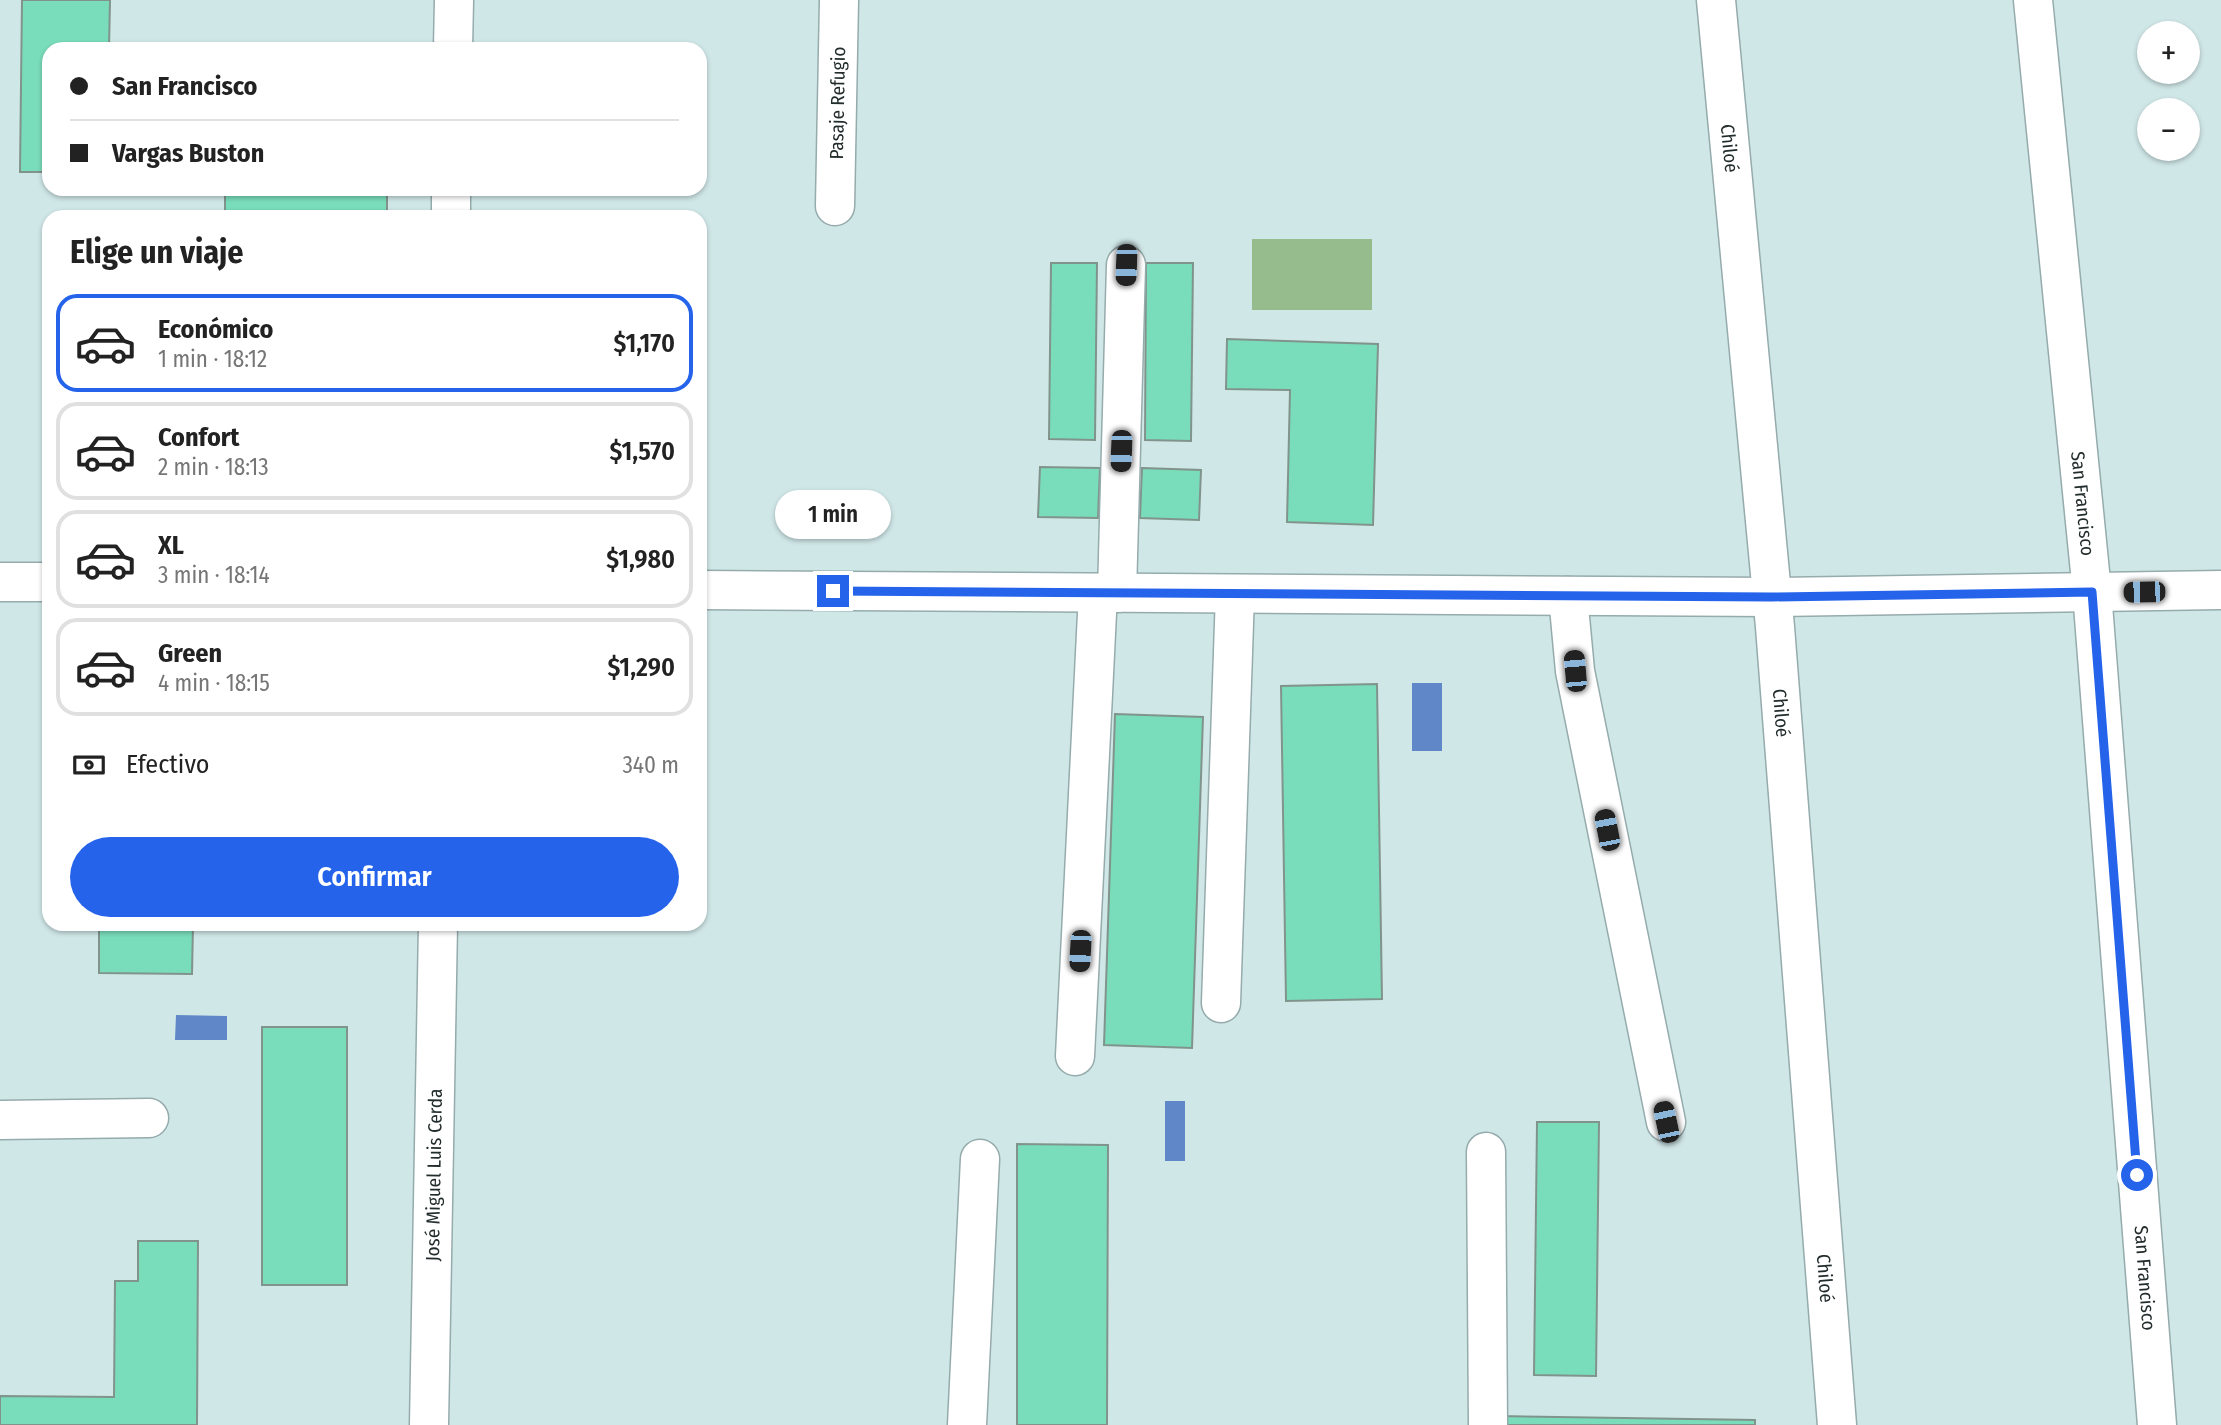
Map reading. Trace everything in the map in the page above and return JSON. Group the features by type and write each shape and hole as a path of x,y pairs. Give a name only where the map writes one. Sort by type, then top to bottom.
{"street":[{"path":"453,42 454,0"},
{"name":"Pasaje Refugio","path":"835,206 839,0"},
{"name":"Chiloé","path":"1716,0 1772,597 1838,1425"},
{"name":"San Francisco","path":"2033,0 2092,592 2157,1425"},
{"path":"1075,1056 1107,593 1126,265"},
{"path":"0,582 42,582"},
{"path":"707,590 1772,597 2221,590"},
{"path":"1221,1003 1235,594"},
{"path":"1568,596 1575,671 1666,1122"},
{"name":"José Miguel Luis Cerda","path":"429,1425 438,931"},
{"path":"0,1120 149,1118"},
{"path":"1486,1152 1488,1425"},
{"path":"967,1425 979,1159"}],"green space":[{"path":"1252,239 1372,239 1372,310 1252,310"}],"water":[{"path":"1412,683 1442,683 1442,751 1412,751"},
{"path":"176,1015 227,1016 227,1040 175,1040"},
{"path":"1165,1101 1185,1101 1185,1161 1165,1161"}],"building":[{"path":"22,0 110,0 109,42 42,42 42,172 20,172"},
{"path":"225,196 387,196 387,210 225,210"},
{"path":"1051,263 1097,263 1095,440 1049,439"},
{"path":"1146,263 1193,263 1191,441 1145,440"},
{"path":"1227,339 1378,344 1373,525 1287,522 1290,390 1226,389"},
{"path":"1040,467 1100,468 1098,518 1038,517"},
{"path":"1142,468 1201,470 1199,520 1140,518"},
{"path":"1377,684 1382,999 1286,1001 1281,686"},
{"path":"1115,714 1203,717 1192,1048 1104,1045"},
{"path":"99,931 193,931 192,974 99,973"},
{"path":"262,1027 347,1027 347,1285 262,1285"},
{"path":"1537,1122 1599,1122 1596,1376 1534,1375"},
{"path":"1017,1144 1108,1145 1107,1425 1017,1425"},
{"path":"138,1241 198,1241 197,1425 0,1425 0,1396 114,1397 115,1281 138,1281"},
{"path":"1498,1416 1755,1420 1755,1425 1498,1425"}],"route":[{"path":"833,591 1772,597 2092,592 2137,1175"}]}
